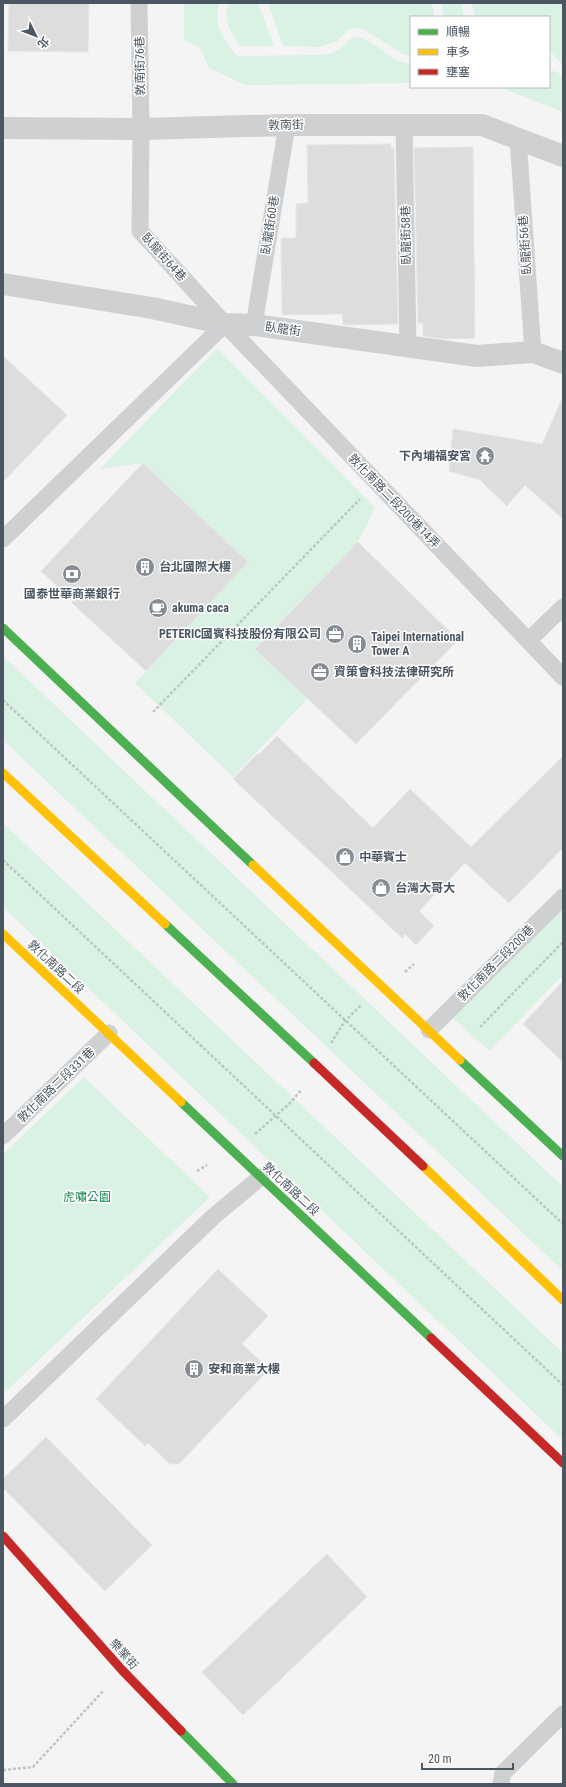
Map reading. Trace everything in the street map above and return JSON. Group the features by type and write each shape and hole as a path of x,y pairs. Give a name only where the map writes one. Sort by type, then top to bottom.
{"main road":[{"path":"3,628 383,988 563,1156"},
{"path":"3,773 341,1088 563,1300"},
{"name":"敦化南路二段","path":"3,934 563,1463"},
{"name":"樂業街","path":"3,1536 122,1670 233,1784"}],"street":[{"name":"敦南街","path":"3,128 141,128 287,125 482,125 563,156"},
{"name":"臥龍街","path":"3,284 152,308 225,324 254,325 477,356 533,352 563,363"}],"lane":[{"name":"敦南街76巷","path":"139,3 141,128"},
{"name":"臥龍街60巷","path":"254,325 287,125"},
{"name":"臥龍街58巷","path":"404,125 408,346"},
{"name":"臥龍街64巷","path":"141,128 140,230 225,324"},
{"name":"臥龍街56巷","path":"518,138 533,352"},
{"name":"敦化南路二段200巷14弄","path":"225,324 563,677"},
{"path":"3,539 225,324"},
{"path":"529,640 563,608"},
{"name":"敦化南路二段200巷","path":"429,1030 563,897"},
{"name":"敦化南路二段331巷","path":"3,1136 109,1033"},
{"path":"3,1419 214,1216 261,1177"},
{"path":"501,1784 503,1773 563,1714"}],"path":[{"path":"153,712 376,483"},
{"path":"3,700 345,1022 563,1224"},
{"path":"3,860 563,1385"},
{"path":"480,1027 563,942"},
{"path":"331,1042 345,1022 360,1006"},
{"path":"254,1135 290,1103"},
{"path":"3,1770 33,1766 122,1670"}],"green space":[{"path":"184,3 220,3 217,17 218,24 224,38 237,56 321,55 337,51 349,40 356,37 363,38 395,59 403,63 410,64 410,83 245,85 209,68 200,48 184,40"},
{"path":"229,3 258,3 274,46 240,46 228,26 226,15"},
{"path":"268,3 432,3 435,16 410,16 410,55 404,55 363,29 356,28 348,30 337,41 319,47 283,46"},
{"path":"441,3 461,3 464,16 444,16"},
{"path":"471,3 563,3 563,65 550,51 550,16 476,16"},
{"path":"550,71 554,71 559,73 563,81 563,112 503,88 550,88"},
{"path":"217,348 375,508 358,542 255,648 308,698 233,777 135,683 248,562 143,463 100,469"},
{"path":"3,656 563,1187 563,1271 3,740"},
{"path":"3,823 563,1353 563,1440 3,907"},
{"path":"563,905 563,975 489,1051 452,1017"},
{"name":"虎嘯公園","path":"84,1077 210,1197 3,1394 3,1154"}],"building":[{"path":"9,3 89,3 88,52 8,51"},
{"path":"391,144 391,149 394,148 398,324 343,325 342,314 282,315 281,238 296,238 296,204 308,203 307,145"},
{"path":"473,147 475,338 445,339 423,336 423,323 418,323 414,148"},
{"path":"3,356 67,415 3,482"},
{"path":"563,397 563,519 525,485 507,506 480,480 449,471 453,429 542,444"},
{"name":"台北國際大樓","path":"143,463 248,562 146,671 72,603 73,601 41,571"},
{"name":"Taipei International Tower A","path":"358,542 458,640 356,744 255,649"},
{"path":"277,736 373,828 410,789 471,847 563,756 563,848 509,903 465,863 419,911 434,926 416,945 405,934 402,938 233,779"},
{"path":"563,981 563,1062 523,1024"},
{"name":"安和商業大樓","path":"218,1269 268,1316 242,1344 269,1369 179,1464 170,1464 148,1443 145,1446 96,1399"},
{"path":"46,1437 152,1545 105,1591 3,1488 3,1479"},
{"path":"327,1554 367,1597 243,1715 202,1672"}],"traffic: fast":[{"path":"3,628 253,865"},
{"path":"165,924 314,1063"},
{"path":"460,1060 563,1156"},
{"path":"181,1102 431,1338"},
{"path":"181,1731 233,1784"}],"traffic: slow":[{"path":"3,773 165,924"},
{"path":"253,865 460,1060"},
{"path":"3,934 181,1102"},
{"path":"423,1166 563,1300"}],"traffic: jam":[{"path":"314,1063 423,1166"},
{"path":"431,1338 563,1463"},
{"path":"3,1536 122,1670 181,1731"}],"place":[{"name":"下內埔福安宮","path":"485,456"},
{"name":"台北國際大樓","path":"145,567"},
{"name":"國泰世華商業銀行","path":"72,574"},
{"name":"akuma caca","path":"158,608"},
{"name":"PETERIC國賓科技股份有限公司","path":"335,634"},
{"name":"Taipei International Tower A","path":"357,644"},
{"name":"資策會科技法律研究所","path":"320,672"},
{"name":"中華賓士","path":"345,857"},
{"name":"台灣大哥大","path":"381,888"},
{"name":"安和商業大樓","path":"194,1369"}]}
